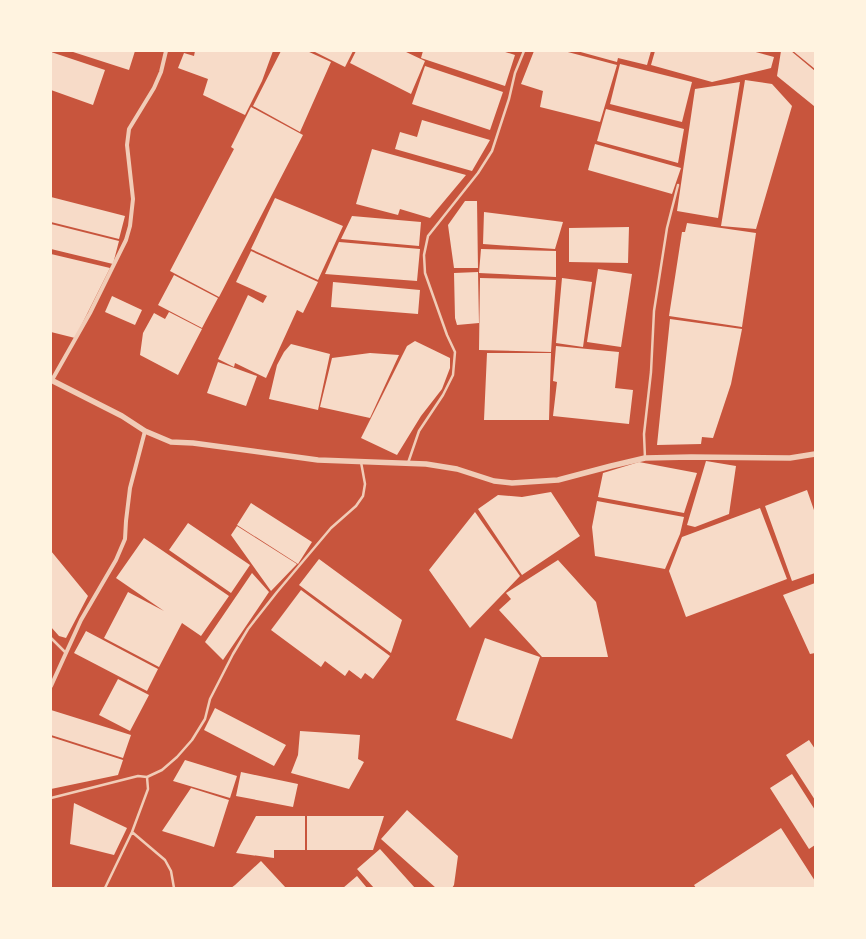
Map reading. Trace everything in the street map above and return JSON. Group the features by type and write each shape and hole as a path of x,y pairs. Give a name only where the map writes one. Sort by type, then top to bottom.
{"street":[{"path":"166,51 161,72 154,88 129,129 127,145 133,199 130,226 126,240 90,313 51,380 122,416 145,431 171,442 193,443 318,460 426,464 457,469 494,481 512,483 558,480 645,458 691,456 790,458 815,454"},
{"path":"51,686 81,620 116,560 125,539 130,488 145,431"}],"lane":[{"path":"408,463 419,431 443,395 453,375 455,352 447,335 425,273 424,255 428,236 478,174 492,151 509,100 515,73 524,51"},
{"path":"645,458 644,434 651,372 654,311 667,228 678,185"},
{"path":"51,798 138,776 148,777 162,770 177,757 192,740 205,719 210,699 226,666 248,628 331,528 356,506 363,496 365,484 361,461"},
{"path":"51,638 66,652"},
{"path":"105,888 132,832 148,789 148,777"},
{"path":"132,832 165,860 171,871 174,888"}],"building":[{"path":"70,51 135,51 129,70"},
{"path":"195,51 273,51 262,81 245,115 203,95 208,79 178,68 184,53 194,56"},
{"path":"281,51 307,51 331,62 300,132 253,106"},
{"path":"313,51 353,51 345,67"},
{"path":"356,51 404,51 425,61 411,94 350,63"},
{"path":"423,51 502,51 515,55 505,86 421,58"},
{"path":"534,51 564,51 617,65 600,122 540,107 543,91 521,84"},
{"path":"577,51 651,51 647,65 618,58 617,62"},
{"path":"655,51 752,51 774,57 771,68 712,82 651,65"},
{"path":"781,51 791,51 815,71 814,106 777,76"},
{"path":"793,51 815,51 815,69"},
{"path":"51,52 105,70 93,105 51,90"},
{"path":"620,64 692,82 682,122 610,104"},
{"path":"425,66 503,92 490,130 412,104"},
{"path":"745,80 772,84 792,106 756,229 721,226"},
{"path":"740,82 718,218 677,211 695,89"},
{"path":"251,107 303,135 219,297 170,271 234,149 231,147"},
{"path":"606,109 684,129 678,163 597,141"},
{"path":"422,120 490,140 472,171 395,149 400,132 417,137"},
{"path":"595,144 681,168 672,194 588,170"},
{"path":"372,149 466,175 430,218 400,209 398,215 356,204"},
{"path":"51,197 125,216 119,239 51,222"},
{"path":"275,198 343,226 318,280 251,249"},
{"path":"465,201 477,201 478,268 454,268 448,225"},
{"path":"484,212 563,222 555,249 483,244"},
{"path":"352,216 421,222 419,246 341,239"},
{"path":"687,223 756,233 742,327 669,316 682,232 685,232"},
{"path":"51,224 119,241 113,264 51,249"},
{"path":"629,227 628,263 569,262 569,228"},
{"path":"339,242 420,249 417,281 325,274"},
{"path":"481,249 556,251 556,277 479,273"},
{"path":"251,251 318,282 303,313 297,310 266,378 235,363 234,367 218,359 248,295 263,303 267,296 236,282"},
{"path":"51,254 110,268 75,338 51,332"},
{"path":"598,269 632,274 621,347 587,342"},
{"path":"478,272 479,323 457,325 455,318 454,273"},
{"path":"174,275 218,298 202,328 158,305"},
{"path":"480,278 556,280 551,352 479,350"},
{"path":"562,278 592,282 583,347 556,343"},
{"path":"333,282 420,290 418,314 331,307"},
{"path":"112,296 142,310 135,325 105,312"},
{"path":"169,312 202,329 178,375 140,355 143,333 154,313 165,319"},
{"path":"670,319 742,329 731,384 713,438 702,437 701,444 657,445"},
{"path":"415,341 450,358 450,368 442,389 421,416 397,455 361,438 407,346"},
{"path":"291,344 330,354 318,410 269,399 277,365 284,352"},
{"path":"556,346 619,352 615,388 633,390 629,424 553,416 557,382 553,381"},
{"path":"370,353 399,355 370,418 320,407 332,358"},
{"path":"487,353 551,353 549,420 484,420"},
{"path":"218,362 257,376 246,406 207,393"},
{"path":"706,461 736,466 729,514 695,527 687,525"},
{"path":"639,462 697,473 684,513 598,497 603,473"},
{"path":"807,490 815,513 815,573 792,581 765,506"},
{"path":"551,492 580,536 522,575 478,509 498,495 522,497"},
{"path":"597,501 684,517 680,534 665,569 595,556 592,527"},
{"path":"251,503 312,542 298,564 237,525"},
{"path":"760,508 787,579 686,617 669,571 682,537"},
{"path":"475,512 520,576 470,628 429,570"},
{"path":"188,523 250,565 231,593 169,550"},
{"path":"237,526 297,564 271,591 231,535"},
{"path":"144,538 229,596 201,636 182,623 159,667 104,638 128,592 164,611 116,578"},
{"path":"51,551 88,596 66,638 59,636 51,627"},
{"path":"319,559 402,620 391,653 299,585"},
{"path":"558,560 596,602 608,657 542,657 499,610 511,599 506,593"},
{"path":"252,573 269,592 223,660 205,642"},
{"path":"815,583 815,653 810,654 783,595"},
{"path":"301,590 390,656 373,679 365,673 361,679 349,670 345,676 325,661 321,667 271,630"},
{"path":"86,631 158,669 147,691 74,653"},
{"path":"485,638 540,657 512,739 456,720"},
{"path":"118,679 149,695 130,731 99,715"},
{"path":"215,708 286,745 274,766 204,730"},
{"path":"51,710 131,735 123,758 51,735"},
{"path":"300,731 360,735 358,759 364,762 349,789 291,773 298,755"},
{"path":"51,737 123,760 118,775 51,789"},
{"path":"809,740 815,749 815,800 786,755"},
{"path":"185,760 237,776 230,798 173,781"},
{"path":"241,772 298,784 293,807 236,796"},
{"path":"792,774 815,810 815,845 809,849 770,788"},
{"path":"191,788 229,800 214,847 162,831"},
{"path":"74,803 127,828 114,855 70,844"},
{"path":"407,810 458,856 454,885 452,888 436,888 381,839"},
{"path":"256,816 305,816 305,850 274,850 274,858 236,853"},
{"path":"307,816 384,816 373,850 307,850"},
{"path":"781,828 815,881 815,888 696,888 694,885"},
{"path":"380,849 415,888 374,888 357,869"},
{"path":"261,861 286,888 231,888 235,885"},
{"path":"357,876 367,888 343,888"}]}
